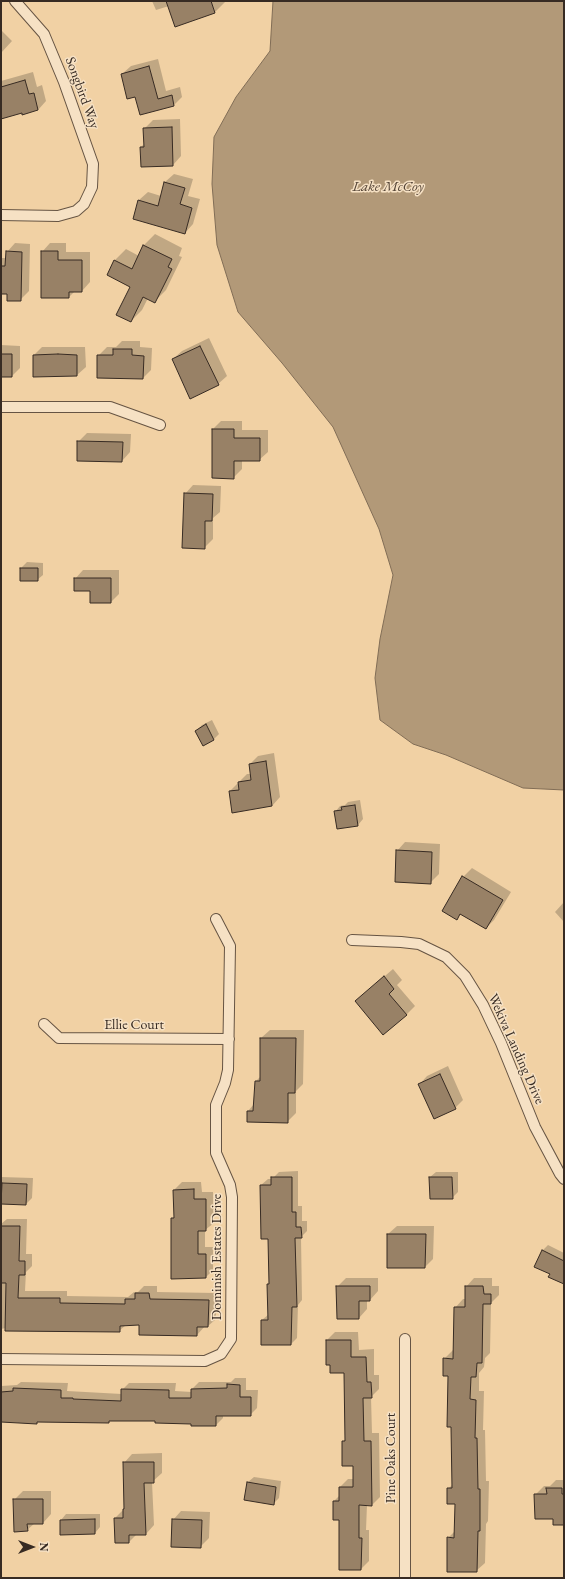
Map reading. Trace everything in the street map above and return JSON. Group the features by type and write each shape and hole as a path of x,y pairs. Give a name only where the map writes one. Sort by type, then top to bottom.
{"street":[{"name":"Songbird Way","path":"1,215 58,216 76,211 84,204 92,187 93,164 64,82 44,34 15,1"},
{"path":"1,407 110,408 160,425"},
{"name":"Dominish Estates Drive","path":"1,1359 205,1361 222,1354 231,1338 232,1197 230,1185 216,1153 216,1105 225,1083 228,1070 230,946 216,919"},
{"name":"Wekiva Landing Drive","path":"352,940 419,944 446,957 465,976 484,1005 535,1127 564,1179"},
{"name":"Ellie Court","path":"44,1024 59,1038 229,1039"},
{"name":"Pine Oaks Court","path":"405,1338 405,1578"}],"water":[{"name":"Lake McCoy","path":"273,1 564,1 564,790 523,788 446,755 413,744 380,720 375,678 380,639 393,575 379,529 333,427 282,363 238,312 217,245 212,184 214,137 236,97 270,51"}],"building":[{"path":"166,1 211,1 215,13 175,27"},
{"path":"149,66 158,99 172,95 174,106 140,115 135,97 127,99 121,74"},
{"path":"25,80 29,94 34,93 38,110 1,119 1,87"},
{"path":"172,127 173,166 141,167 140,147 144,147 143,128"},
{"path":"164,182 185,188 180,204 192,208 185,234 133,219 138,200 158,206"},
{"path":"143,245 172,259 168,267 172,269 155,303 143,297 131,322 116,315 130,287 107,275 114,260 132,269"},
{"path":"6,251 22,252 21,301 7,301 7,294 1,294 1,266 5,266"},
{"path":"41,251 58,251 58,260 82,260 82,292 69,292 69,298 41,298"},
{"path":"200,346 219,385 190,399 172,359"},
{"path":"113,349 132,349 132,355 144,356 143,379 97,378 97,355 113,355"},
{"path":"1,354 12,354 12,377 1,377"},
{"path":"33,355 77,355 77,376 33,377"},
{"path":"212,429 234,429 234,438 260,438 260,461 234,461 234,479 212,478"},
{"path":"77,441 123,442 122,462 77,461"},
{"path":"184,493 213,494 212,521 205,521 205,549 182,548"},
{"path":"20,568 38,568 38,581 20,581"},
{"path":"74,578 111,578 111,603 90,603 90,591 74,591"},
{"path":"206,724 214,740 203,746 195,731"},
{"path":"266,761 272,806 232,813 229,791 239,790 238,782 251,780 249,764"},
{"path":"355,805 358,826 337,829 334,811 342,810 341,807"},
{"path":"396,850 432,852 431,884 395,882"},
{"path":"462,876 503,900 486,929 460,914 457,920 442,911"},
{"path":"384,976 394,989 389,994 407,1015 383,1035 355,1001"},
{"path":"260,1038 296,1038 295,1093 288,1093 288,1123 247,1122 247,1111 253,1111 255,1081 260,1081"},
{"path":"440,1074 456,1109 434,1119 418,1084"},
{"path":"271,1177 292,1177 292,1212 296,1212 296,1227 301,1227 302,1238 295,1238 297,1307 292,1307 291,1345 261,1345 261,1320 268,1320 267,1284 269,1284 268,1239 261,1239 260,1185 271,1185"},
{"path":"429,1177 452,1177 453,1199 430,1199"},
{"path":"2,1183 27,1184 26,1205 1,1204"},
{"path":"194,1189 194,1199 206,1199 206,1231 198,1231 198,1254 206,1254 206,1278 171,1279 171,1218 174,1218 173,1190"},
{"path":"1,1226 20,1226 19,1261 25,1261 25,1275 19,1275 18,1298 60,1298 60,1303 125,1304 125,1299 135,1299 135,1293 149,1293 150,1299 209,1300 208,1327 197,1327 197,1336 139,1335 139,1325 120,1326 120,1332 5,1331 6,1283 1,1283"},
{"path":"387,1234 426,1234 425,1268 387,1268"},
{"path":"542,1250 564,1261 564,1284 548,1277 550,1274 534,1267"},
{"path":"336,1286 370,1286 370,1301 359,1301 359,1319 337,1319"},
{"path":"465,1286 483,1286 484,1294 491,1294 491,1304 483,1304 482,1363 477,1363 476,1377 471,1377 470,1399 476,1400 475,1438 477,1438 478,1489 480,1489 480,1531 478,1531 477,1572 447,1572 447,1537 454,1538 455,1504 447,1504 447,1488 452,1488 451,1427 447,1427 448,1376 443,1376 443,1358 453,1359 454,1307 465,1307"},
{"path":"326,1340 351,1340 351,1357 366,1357 367,1382 371,1382 372,1398 363,1398 364,1441 371,1441 372,1506 359,1505 359,1538 362,1538 361,1570 339,1570 339,1520 333,1520 333,1501 339,1501 339,1487 353,1487 353,1466 342,1466 342,1441 345,1441 344,1373 330,1373 330,1365 326,1365"},
{"path":"227,1384 240,1385 240,1397 251,1397 251,1416 216,1416 216,1426 191,1426 191,1424 155,1423 155,1421 109,1421 109,1423 37,1422 37,1424 1,1422 1,1392 13,1391 13,1388 61,1390 61,1398 121,1401 121,1389 169,1390 169,1398 191,1398 191,1389 227,1388"},
{"path":"123,1462 154,1462 154,1483 144,1483 146,1535 129,1535 129,1543 115,1543 114,1518 123,1518 124,1509"},
{"path":"247,1482 276,1487 274,1505 244,1500"},
{"path":"546,1488 562,1488 562,1494 564,1494 564,1525 553,1525 553,1519 535,1519 534,1494 547,1494"},
{"path":"13,1499 43,1499 43,1524 27,1524 28,1531 14,1532"},
{"path":"95,1519 95,1534 60,1535 60,1520"},
{"path":"172,1519 202,1520 201,1548 171,1547"}]}
